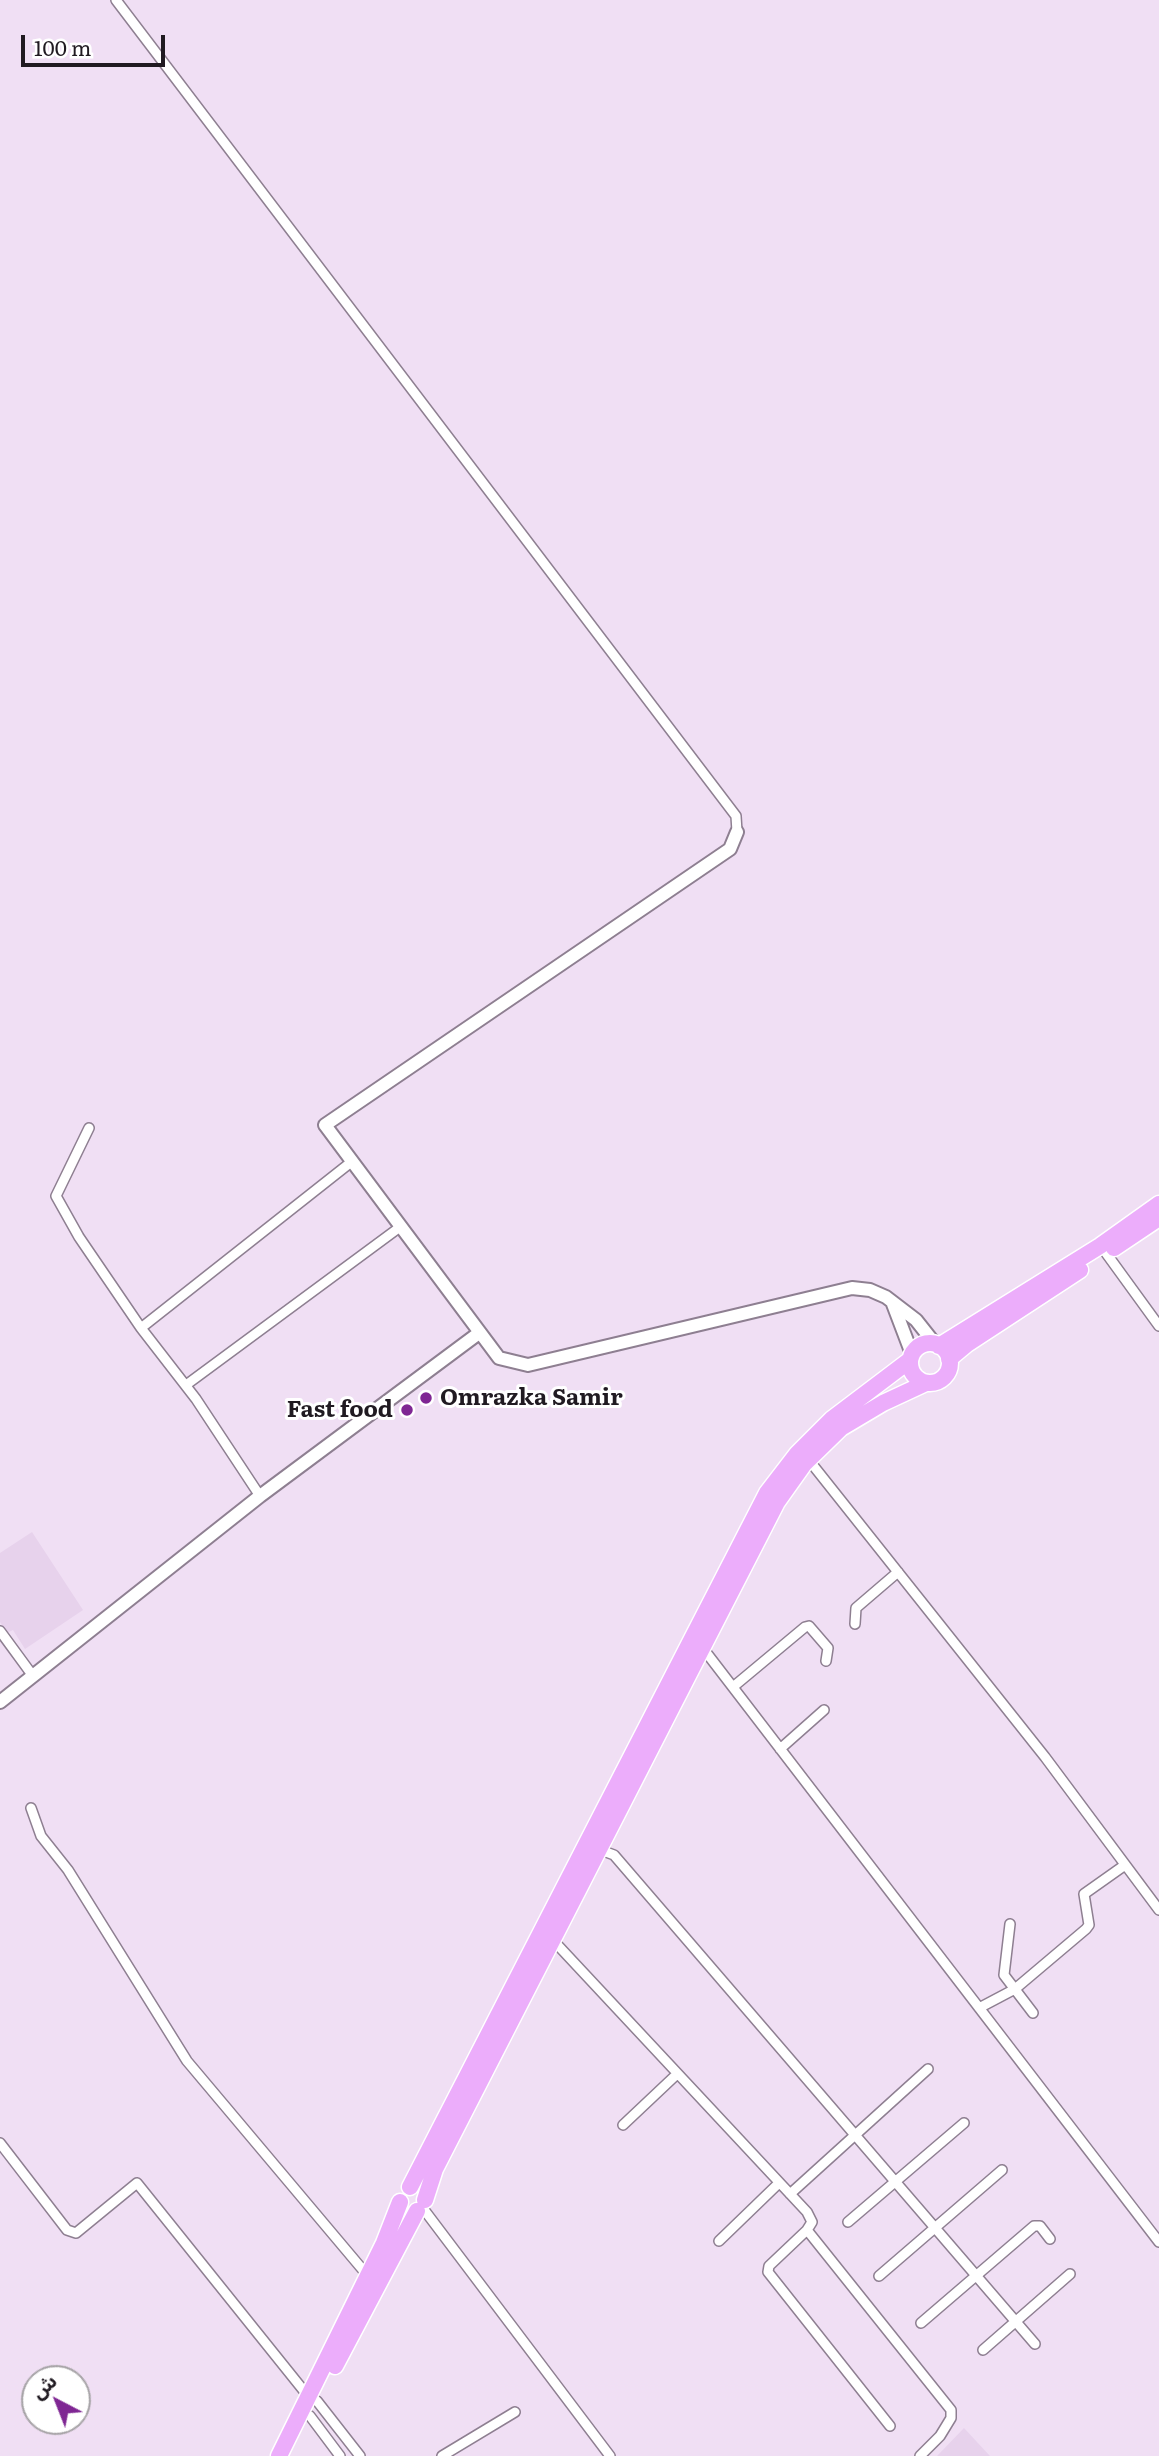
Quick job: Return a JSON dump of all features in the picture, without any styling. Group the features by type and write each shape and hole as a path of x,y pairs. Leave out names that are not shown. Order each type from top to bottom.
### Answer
{"highway":[{"path":"290,2456 310,2416 313,2399 400,2202 401,2194 410,2187 767,1493 797,1454 832,1419 911,1357 922,1345 937,1345 1100,1245 1159,1204"},
{"path":"279,2456 421,2206 435,2169 765,1521 808,1459 853,1420 926,1383 944,1377 950,1359 967,1344 1159,1219"},
{"path":"937,1345 950,1359"},
{"path":"911,1357 914,1375 926,1383"},
{"path":"410,2187 421,2190 421,2206"},
{"path":"400,2202 409,2211 421,2206"}],"main road":[{"path":"737,832 730,849 324,1125 499,1358 528,1365 828,1291 852,1288 870,1290 893,1303 916,1320 937,1345"},
{"path":"893,1303 911,1357"},
{"path":"0,1702 260,1496 479,1333"}],"street":[{"path":"117,0 736,816 737,832"},
{"path":"89,1128 57,1196 79,1237 141,1328 186,1385 260,1496"},
{"path":"141,1328 350,1163"},
{"path":"186,1385 400,1227"},
{"path":"1106,1253 1159,1326"},
{"path":"808,1459 1045,1757 1159,1910"},
{"path":"855,1624 856,1608 898,1572"},
{"path":"733,1687 808,1626 828,1648 826,1661"},
{"path":"0,1631 33,1676"},
{"path":"701,1646 1159,2242"},
{"path":"780,1749 824,1710"},
{"path":"31,1808 41,1836 68,1870 187,2061 368,2276"},
{"path":"598,1849 614,1855 1035,2344"},
{"path":"979,2008 1015,1989 1086,1929 1089,1925 1084,1894 1125,1865"},
{"path":"1010,1924 1004,1975 1033,2013"},
{"path":"552,1939 811,2217 812,2222 807,2230 769,2266 768,2272 890,2426"},
{"path":"790,2194 928,2069"},
{"path":"623,2125 676,2075"},
{"path":"849,2222 964,2123"},
{"path":"0,2143 67,2230 76,2233 137,2183 360,2456"},
{"path":"879,2276 1002,2170"},
{"path":"719,2241 779,2183"},
{"path":"421,2206 604,2454"},
{"path":"921,2323 1037,2224 1050,2239"},
{"path":"807,2230 951,2410 951,2418 940,2436 920,2456"},
{"path":"983,2350 1070,2274"},
{"path":"445,2455 515,2412"},
{"path":"310,2416 340,2456"}],"shaded area":[{"path":"32,1532 83,1610 25,1649 13,1630 7,1633 0,1622 0,1553"},
{"path":"964,2428 990,2456 937,2456"}],"place":[{"name":"Omrazka Samir","path":"426,1398"},
{"name":"Fast food","path":"407,1410"}]}
